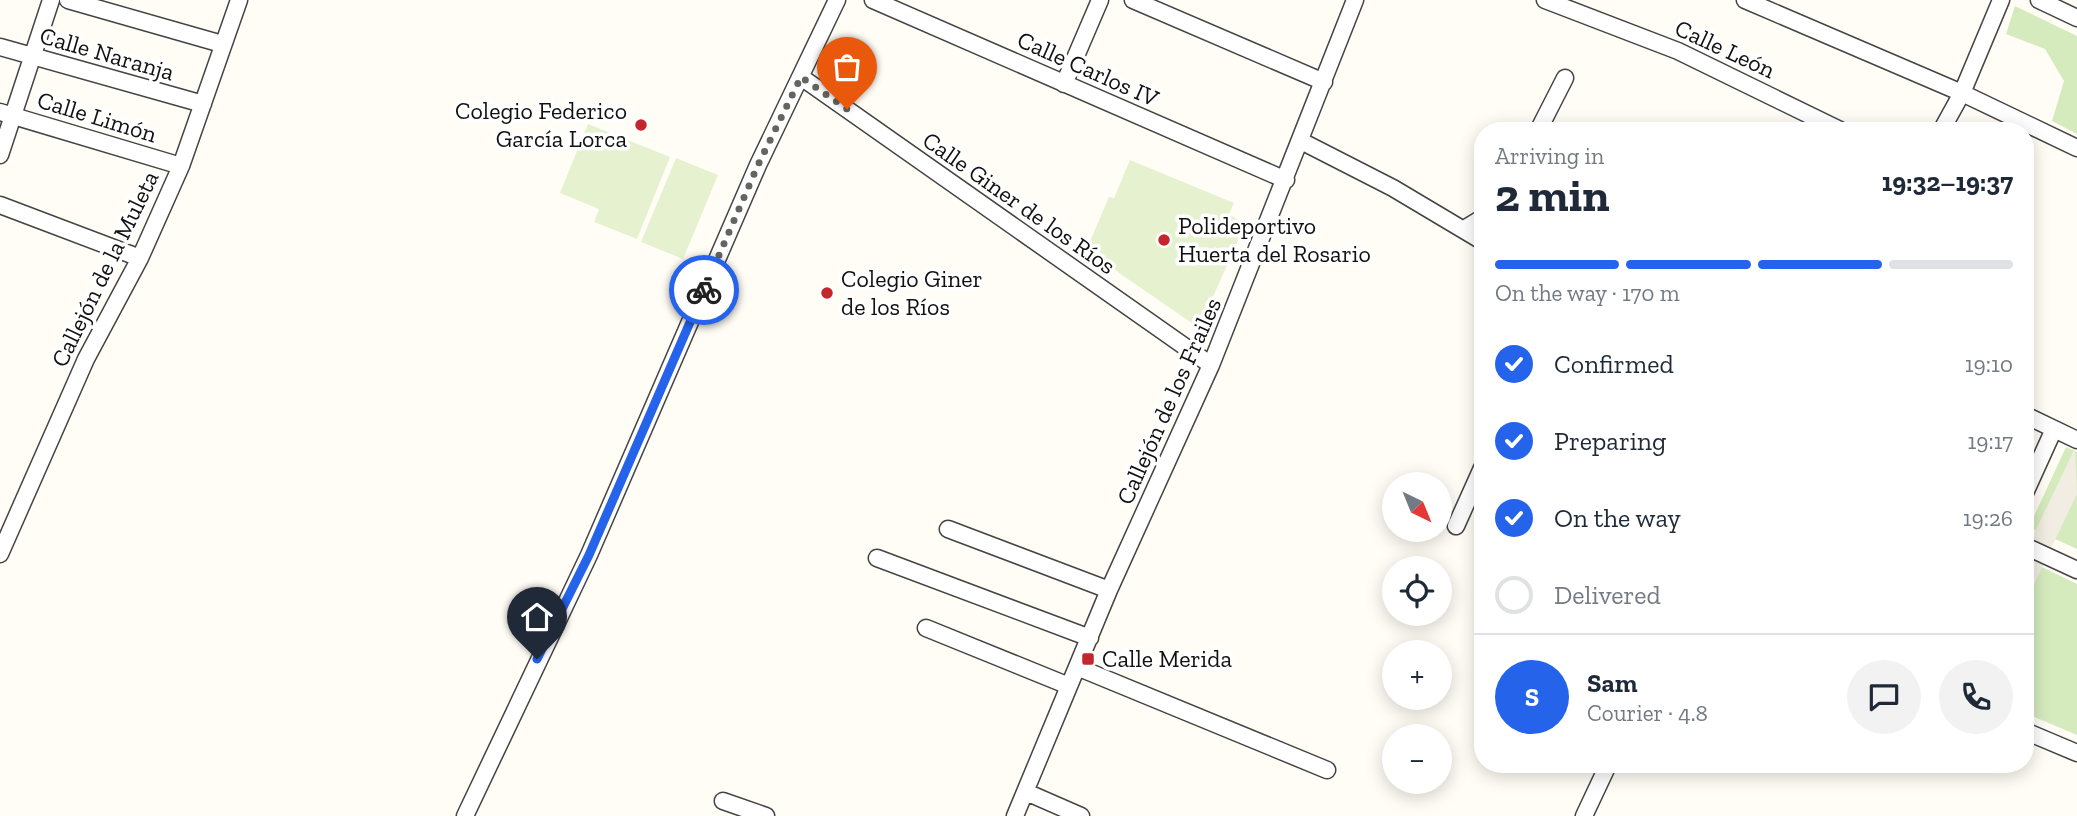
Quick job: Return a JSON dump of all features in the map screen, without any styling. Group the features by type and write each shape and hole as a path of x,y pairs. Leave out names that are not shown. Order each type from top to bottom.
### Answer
{"street":[{"path":"0,155 8,113 34,57 51,0"},
{"path":"68,0 222,44"},
{"name":"Callejón de la Muleta","path":"0,554 86,359 140,258 181,166 239,0"},
{"path":"465,816 589,555 758,165 837,0"},
{"name":"Calle Carlos IV","path":"873,0 1286,180"},
{"path":"1064,84 1100,0"},
{"path":"1133,0 1324,82"},
{"name":"Callejón de los Frailes","path":"1015,816 1110,590 1212,365 1355,0"},
{"name":"Calle León","path":"1545,0 1678,51 1824,122"},
{"path":"1745,0 1962,93 2023,122"},
{"path":"2039,0 2077,18"},
{"path":"1946,122 1962,93 1997,1"},
{"name":"Calle Naranja","path":"0,47 203,104"},
{"name":"Calle Giner de los Ríos","path":"801,77 1212,365"},
{"path":"1543,122 1565,78"},
{"name":"Calle Limón","path":"8,113 181,166"},
{"path":"2034,127 2077,148"},
{"path":"1301,141 1474,236"},
{"path":"0,205 140,258"},
{"path":"1464,229 1474,223"},
{"path":"2034,419 2077,440"},
{"path":"2034,473 2054,429"},
{"path":"1456,526 1474,486"},
{"path":"948,529 1110,590"},
{"path":"2034,550 2077,570"},
{"path":"877,558 1090,638"},
{"path":"926,628 1069,686"},
{"path":"1077,667 1327,770"},
{"path":"2034,735 2077,753"},
{"path":"1584,816 1604,773"},
{"path":"1026,792 1081,816"},
{"path":"723,801 766,816"}],"green space":[{"path":"2015,6 2077,36 2077,134 2052,121 2064,81 2045,49 2006,34"},
{"path":"588,124 670,157 637,239 594,222 599,209 560,193"},
{"path":"676,158 718,175 683,259 641,242"},
{"name":"Polideportivo Huerta del Rosario","path":"1130,160 1234,203 1229,214 1245,225 1199,328 1093,255 1084,255 1109,197 1114,198"},
{"path":"2066,447 2077,452 2077,549 2034,529 2034,516"},
{"path":"2034,563 2077,584 2077,735 2034,717"}],"shaded area":[{"path":"2075,448 2077,494 2034,584 2034,534"}],"way so far":[{"path":"704,290 758,165 801,77 847,109"}],"place":[{"name":"Colegio Federico García Lorca","path":"641,125"},
{"name":"Polideportivo Huerta del Rosario","path":"1164,240"},
{"name":"Colegio Giner de los Ríos","path":"827,293"},
{"name":"Calle Merida","path":"1088,659"}],"route":[{"path":"537,659 589,555 704,290"}]}
